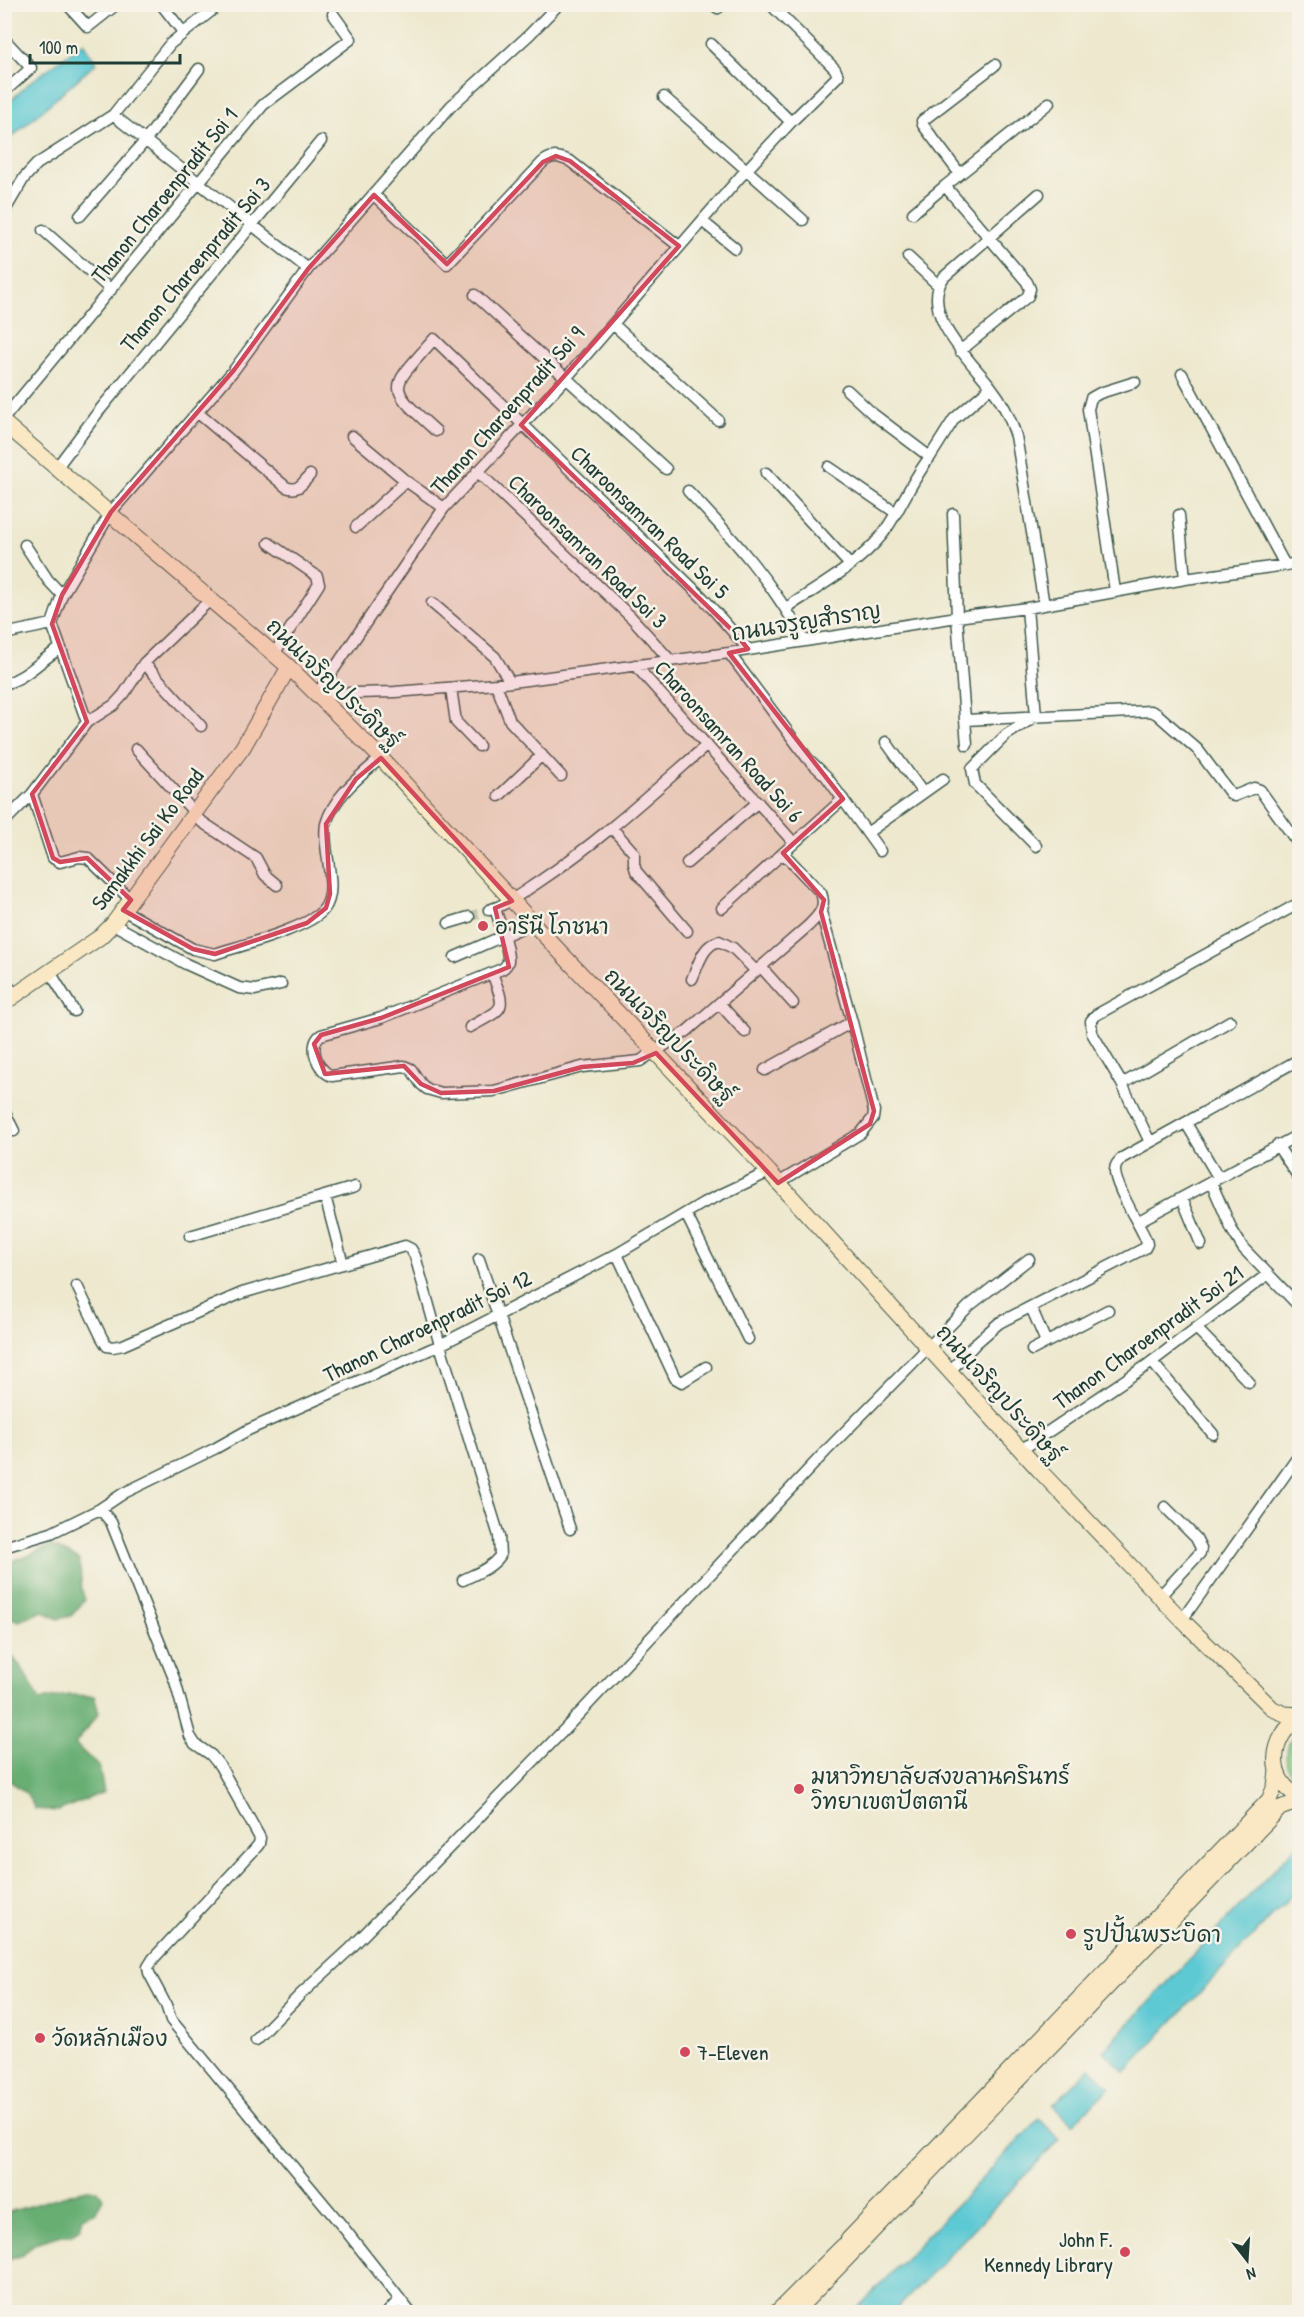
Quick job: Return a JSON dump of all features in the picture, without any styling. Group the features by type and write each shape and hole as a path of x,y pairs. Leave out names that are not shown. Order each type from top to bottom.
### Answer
{"main road":[{"name":"ถนนเจริญประดิษฐ์","path":"6,425 111,512 289,667 381,758 512,901 773,1177 1021,1450 1182,1620 1273,1709"},
{"name":"Samakkhi Sai Ko Road","path":"10,999 100,937 113,924 243,747 289,667"},
{"path":"1273,1709 1299,1716"},
{"path":"1273,1709 1277,1721 1278,1741"},
{"path":"795,2313 850,2247 1269,1800 1275,1786 1275,1751 1278,1741 1289,1724 1299,1716"},
{"path":"1276,1771 1283,1784 1299,1797"},
{"path":"777,2313 850,2247 1280,1808 1299,1802"}],"street":[{"path":"67,4 88,27 117,4"},
{"path":"161,4 183,32"},
{"path":"4,212 24,178 37,164 113,115 170,44 220,4"},
{"path":"87,722 52,624 62,595 111,512 234,370 308,269 451,106 529,35 559,4"},
{"path":"712,4 718,8 723,4"},
{"name":"Thanon Charoenpradit Soi 9","path":"317,694 444,508 567,377 748,169 838,76 835,69 774,8"},
{"name":"Thanon Charoenpradit Soi 1","path":"6,425 111,290 263,105 351,39 333,14"},
{"path":"4,39 31,68 4,92"},
{"path":"711,44 791,122"},
{"path":"960,174 922,121 995,65"},
{"path":"80,216 146,140 198,69"},
{"path":"664,97 803,220"},
{"path":"913,213 1049,103"},
{"path":"113,115 308,269"},
{"name":"Thanon Charoenpradit Soi 3","path":"57,467 99,411 321,141"},
{"path":"374,195 447,264 543,162 556,156 570,161 679,246"},
{"path":"945,186 1027,282 1030,289 1028,296 960,351"},
{"path":"1040,194 944,277 938,285 938,306 944,324 960,351 991,387 1009,413 1016,436 1044,605"},
{"path":"702,221 735,248"},
{"path":"44,230 111,290"},
{"path":"908,257 938,285"},
{"path":"474,295 666,469"},
{"path":"613,324 718,420"},
{"name":"Charoonsamran Road Soi 5","path":"436,430 402,400 398,387 400,378 434,339 703,598 748,649"},
{"path":"1182,374 1286,565"},
{"path":"1115,591 1088,409 1090,398 1135,382"},
{"path":"786,608 873,545 896,513 954,419 991,387"},
{"path":"847,390 873,414 930,457"},
{"path":"198,413 286,487 298,488 310,475"},
{"path":"352,436 406,481 444,508"},
{"path":"829,467 896,513"},
{"name":"Charoonsamran Road Soi 3","path":"477,471 632,618 671,661"},
{"path":"766,473 849,564"},
{"path":"356,527 406,481"},
{"path":"688,491 738,543 786,608 804,640"},
{"path":"952,514 967,745"},
{"path":"1179,515 1185,579"},
{"path":"269,543 317,576 319,584 274,654"},
{"path":"25,545 48,580 62,595"},
{"name":"ถนนจรูญสำราญ","path":"317,694 496,684 671,661 1027,608 1185,579 1299,563"},
{"path":"4,822 32,794 87,722 114,705 144,663 210,600"},
{"path":"432,603 495,657 510,682"},
{"path":"1027,608 1036,716"},
{"path":"4,634 52,624"},
{"path":"4,684 22,678 45,657 61,648"},
{"path":"729,653 808,759 826,776 880,851"},
{"path":"144,663 201,726"},
{"name":"Charoonsamran Road Soi 6","path":"635,665 794,843"},
{"path":"496,684 510,721 561,776"},
{"path":"451,688 456,722 479,746"},
{"path":"965,720 1151,711 1198,750 1234,796 1254,788 1260,790 1299,846"},
{"path":"1036,716 1006,735 972,769 975,784 1036,846"},
{"path":"886,742 923,793"},
{"path":"707,746 612,828 512,901 492,909 503,936 507,965 381,1018 321,1035 314,1044 320,1068 325,1074 332,1076 404,1066 411,1070 427,1089 441,1093 494,1090 582,1067 633,1063 656,1053 687,1031 808,926 821,912 824,900 822,893 783,853"},
{"path":"136,749 194,815 256,858 265,875 277,885"},
{"path":"499,796 542,755"},
{"path":"32,794 53,858 60,862 79,857 88,858 127,905 204,953 215,954 307,923 326,908 330,894 326,824 334,806 356,779 381,758"},
{"path":"867,833 943,779"},
{"path":"722,908 843,799"},
{"path":"687,863 758,802"},
{"path":"612,828 634,853 636,871 687,931"},
{"path":"1150,1142 1122,1084 1092,1033 1090,1026 1096,1015 1294,906"},
{"path":"765,1070 852,1022 821,912"},
{"path":"449,923 469,917"},
{"path":"455,957 533,923"},
{"path":"113,924 186,964 239,988 255,990 281,984"},
{"path":"692,979 706,948 711,943 719,941 733,948 759,969 793,1003"},
{"path":"50,972 74,1011"},
{"path":"470,1027 501,1007 502,1000 492,973"},
{"path":"4,982 10,999"},
{"path":"719,1003 745,1032"},
{"path":"1122,1084 1230,1021"},
{"name":"Thanon Charoenpradit Soi 12","path":"4,1547 51,1533 100,1509 124,1493 230,1442 248,1430 440,1345 617,1254 703,1203 773,1177 861,1133 873,1118 874,1111 852,1022"},
{"path":"950,1371 976,1343 999,1323 1144,1248 1147,1244 1146,1240 1114,1171 1116,1164 1122,1158 1299,1059"},
{"path":"4,1111 14,1131"},
{"path":"1185,1123 1215,1179 1232,1230 1243,1248 1298,1305"},
{"path":"1138,1221 1299,1134"},
{"path":"1277,1145 1299,1179"},
{"path":"190,1236 356,1187"},
{"path":"326,1196 343,1264"},
{"path":"1182,1198 1201,1244"},
{"path":"686,1214 748,1339"},
{"path":"77,1286 102,1338 107,1346 112,1347 123,1345 242,1293 405,1246 411,1249 500,1536 500,1556 495,1562 463,1580"},
{"path":"617,1254 675,1378 682,1382 706,1368"},
{"path":"479,1258 570,1529"},
{"path":"256,2040 350,1949 511,1785 657,1633 826,1451 969,1306 1029,1259"},
{"name":"Thanon Charoenpradit Soi 21","path":"1021,1450 1152,1362 1268,1274"},
{"path":"1030,1307 1046,1342"},
{"path":"1032,1350 1108,1310"},
{"path":"1196,1328 1249,1382"},
{"path":"1152,1362 1213,1434"},
{"path":"1182,1620 1299,1454"},
{"path":"1160,1596 1200,1553 1201,1548 1196,1538 1165,1507"},
{"path":"100,1509 111,1522 175,1681 190,1736 195,1744 211,1755 220,1766 260,1838 254,1850 153,1959 148,1966 148,1973 166,2005 171,2020 343,2228 410,2313"},
{"path":"388,2313 400,2299"}],"highlighted area":[{"path":"556,156 570,161 679,246 521,425 736,634 748,649 729,653 843,799 783,853 824,900 821,912 874,1111 870,1124 778,1183 656,1053 633,1063 582,1067 494,1091 441,1093 421,1084 404,1066 325,1074 314,1044 321,1035 381,1018 509,967 495,908 512,901 381,758 356,779 326,824 330,894 326,908 307,923 255,941 215,954 193,949 123,910 131,900 87,858 60,862 53,858 32,794 87,722 52,624 62,595 111,512 234,370 308,269 374,195 447,264 543,162"}],"green space":[{"path":"50,1545 79,1560 85,1600 71,1616 58,1619 43,1611 19,1621 5,1616 5,1563 28,1556"},
{"path":"5,1648 21,1667 40,1700 69,1695 94,1696 99,1713 75,1744 99,1767 104,1792 58,1811 35,1809 27,1794 9,1780 5,1781"},
{"path":"1299,1730 1299,1784 1289,1771 1286,1757 1289,1743"},
{"path":"87,2189 98,2190 103,2199 95,2213 83,2217 80,2228 72,2235 62,2235 35,2243 23,2255 5,2261 5,2213"}],"water":[{"path":"83,43 96,63 5,143 5,106 28,84"},
{"path":"1299,1843 1299,1887 1125,2072 1103,2051"},
{"path":"1090,2068 1110,2087 1073,2124 1053,2105"},
{"path":"1039,2119 1060,2139 894,2312 854,2312"}],"tunnel":[{"path":"469,917 489,910"}],"place":[{"name":"อารีนี โภชนา","path":"483,926"},
{"name":"มหาวิทยาลัยสงขลานครินทร์ วิทยาเขตปัตตานี","path":"799,1789"},
{"name":"รูปปั้นพระบิดา","path":"1071,1934"},
{"name":"วัดหลักเมือง","path":"40,2038"},
{"name":"7-Eleven","path":"685,2052"},
{"name":"John F. Kennedy Library","path":"1125,2252"}]}
